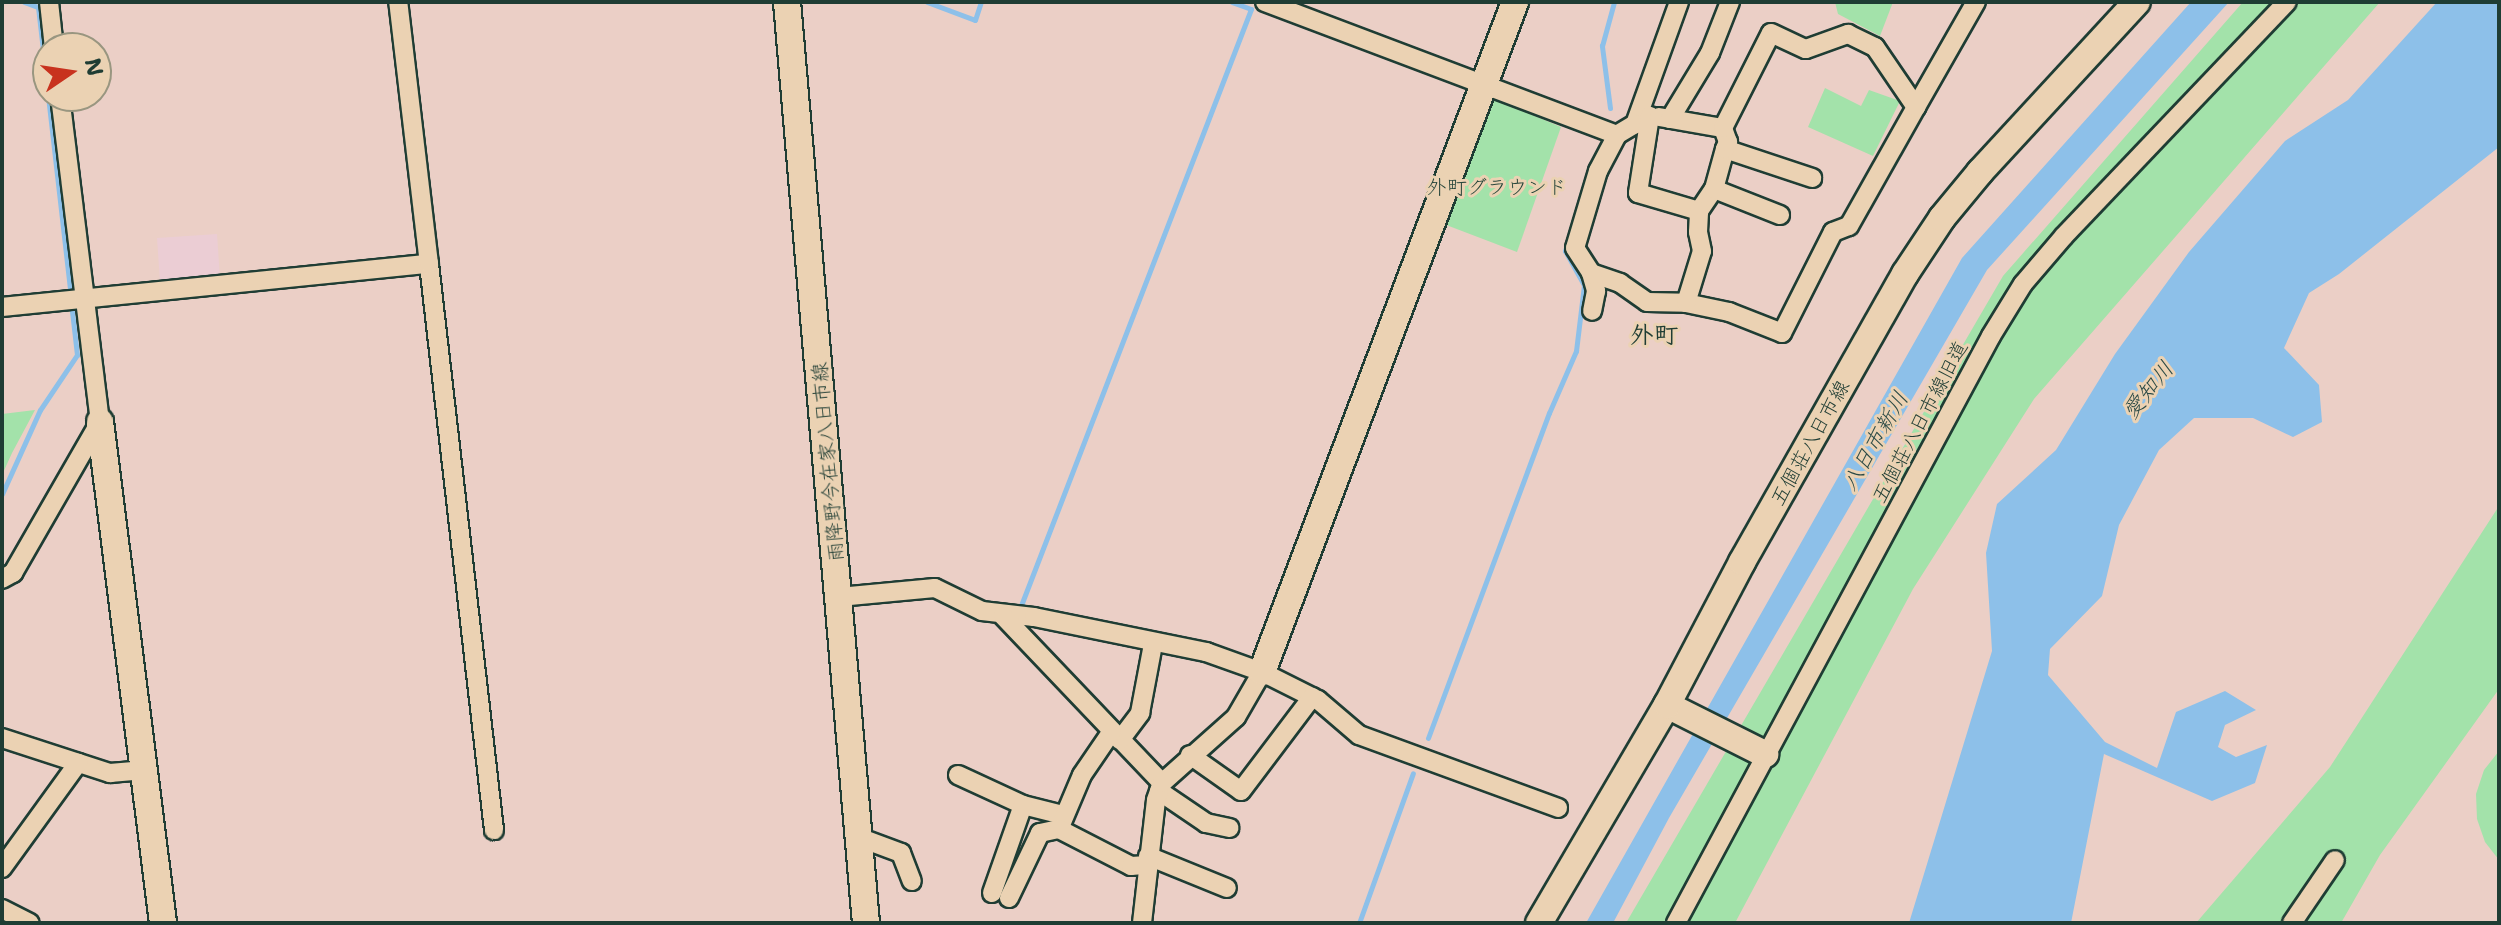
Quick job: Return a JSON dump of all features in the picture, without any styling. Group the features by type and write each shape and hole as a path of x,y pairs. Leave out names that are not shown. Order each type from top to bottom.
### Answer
{"main road":[{"name":"雨降野今在家八日市線","path":"787,2 866,923"},
{"path":"1262,672 1515,2"},
{"name":"五個荘八日市線","path":"1539,923 1674,708 1766,520 1905,274 1942,218 2137,2"},
{"path":"100,422 163,923"},
{"path":"1674,708 1758,750"}],"street":[{"path":"49,2 52,32"},
{"path":"398,2 494,830"},
{"path":"1265,2 1617,135"},
{"path":"1679,2 1642,120 1638,193 1699,211"},
{"path":"1670,119 1710,53 1730,2"},
{"path":"1591,273 1620,283 1647,302 1686,303 1729,312 1782,333 1833,232 1849,226 1976,2"},
{"name":"五個荘八日市線旧道","path":"1676,923 1758,750 2023,284 2064,236 2287,2"},
{"path":"1686,303 1702,251 1698,232 1699,211 1714,189 1728,142 1723,128 1771,33 1806,49 1848,34 1875,47 1916,107"},
{"path":"2,579 13,573 100,422 62,112"},
{"path":"1592,311 1596,291 1591,273 1575,248 1598,171 1617,135 1642,120 1670,119 1723,128"},
{"path":"1725,149 1812,178"},
{"path":"1714,189 1780,215"},
{"path":"2,307 429,264"},
{"path":"839,597 935,588 982,611 1003,616 1034,617 1153,644 1206,652 1262,672 1312,697 1359,735 1558,808"},
{"path":"1003,616 1161,787 1206,823 1229,828"},
{"path":"1023,805 1001,895 1040,833 1061,822 1082,775 1140,713 1153,644"},
{"path":"1142,923 1147,860 1161,787 1190,755 1236,717 1262,672"},
{"path":"1190,755 1241,791 1312,697"},
{"path":"2,738 110,773 145,770"},
{"path":"2,868 78,763"},
{"path":"958,775 1061,822 1131,866 1147,860 1227,888"},
{"path":"858,837 901,853 912,881"},
{"path":"2292,923 2335,860"},
{"path":"2,909 30,923"}],"shaded area":[{"path":"217,234 220,278 160,282 157,238"}],"green space":[{"path":"1835,2 1893,2 1880,36 1838,14"},
{"path":"2243,2 2380,2 2034,399 1913,589 1735,923 1626,923 2003,276"},
{"path":"1825,88 1861,106 1869,90 1900,101 1873,156 1808,127"},
{"name":"外町グラウンド","path":"1488,96 1561,127 1517,252 1441,223"},
{"path":"35,410 12,453 2,475 2,414"},
{"path":"2499,506 2499,689 2380,855 2341,923 2196,923 2330,767"},
{"path":"2499,751 2499,860 2485,842 2477,819 2476,794 2484,770"}],"water":[{"name":"八日市新川","path":"2191,2 2229,2 1987,270 1669,818 1613,923 1586,923 1962,258"},
{"name":"愛知川","path":"2437,2 2499,2 2499,147 2339,274 2309,293 2284,348 2319,385 2322,422 2293,437 2253,418 2194,418 2159,450 2119,525 2102,596 2050,649 2048,675 2105,742 2157,768 2176,712 2225,691 2256,710 2225,725 2218,747 2236,757 2267,745 2255,783 2212,801 2104,754 2071,923 1909,923 1992,651 1986,553 1997,504 2056,450 2115,354 2189,252 2285,141 2348,100"}],"waterway":[{"path":"24,2 38,7 41,32"},
{"path":"927,2 975,20 981,2"},
{"path":"1020,608 1251,9 1232,2"},
{"path":"1610,108 1602,46 1614,2"},
{"path":"50,112 70,288"},
{"path":"1428,738 1549,413 1576,351 1584,285 1565,251 1567,244"},
{"path":"2,494 40,410 77,355 72,311"},
{"path":"1359,923 1413,773"}],"district":[{"name":"外町","path":"1654,336"}]}
